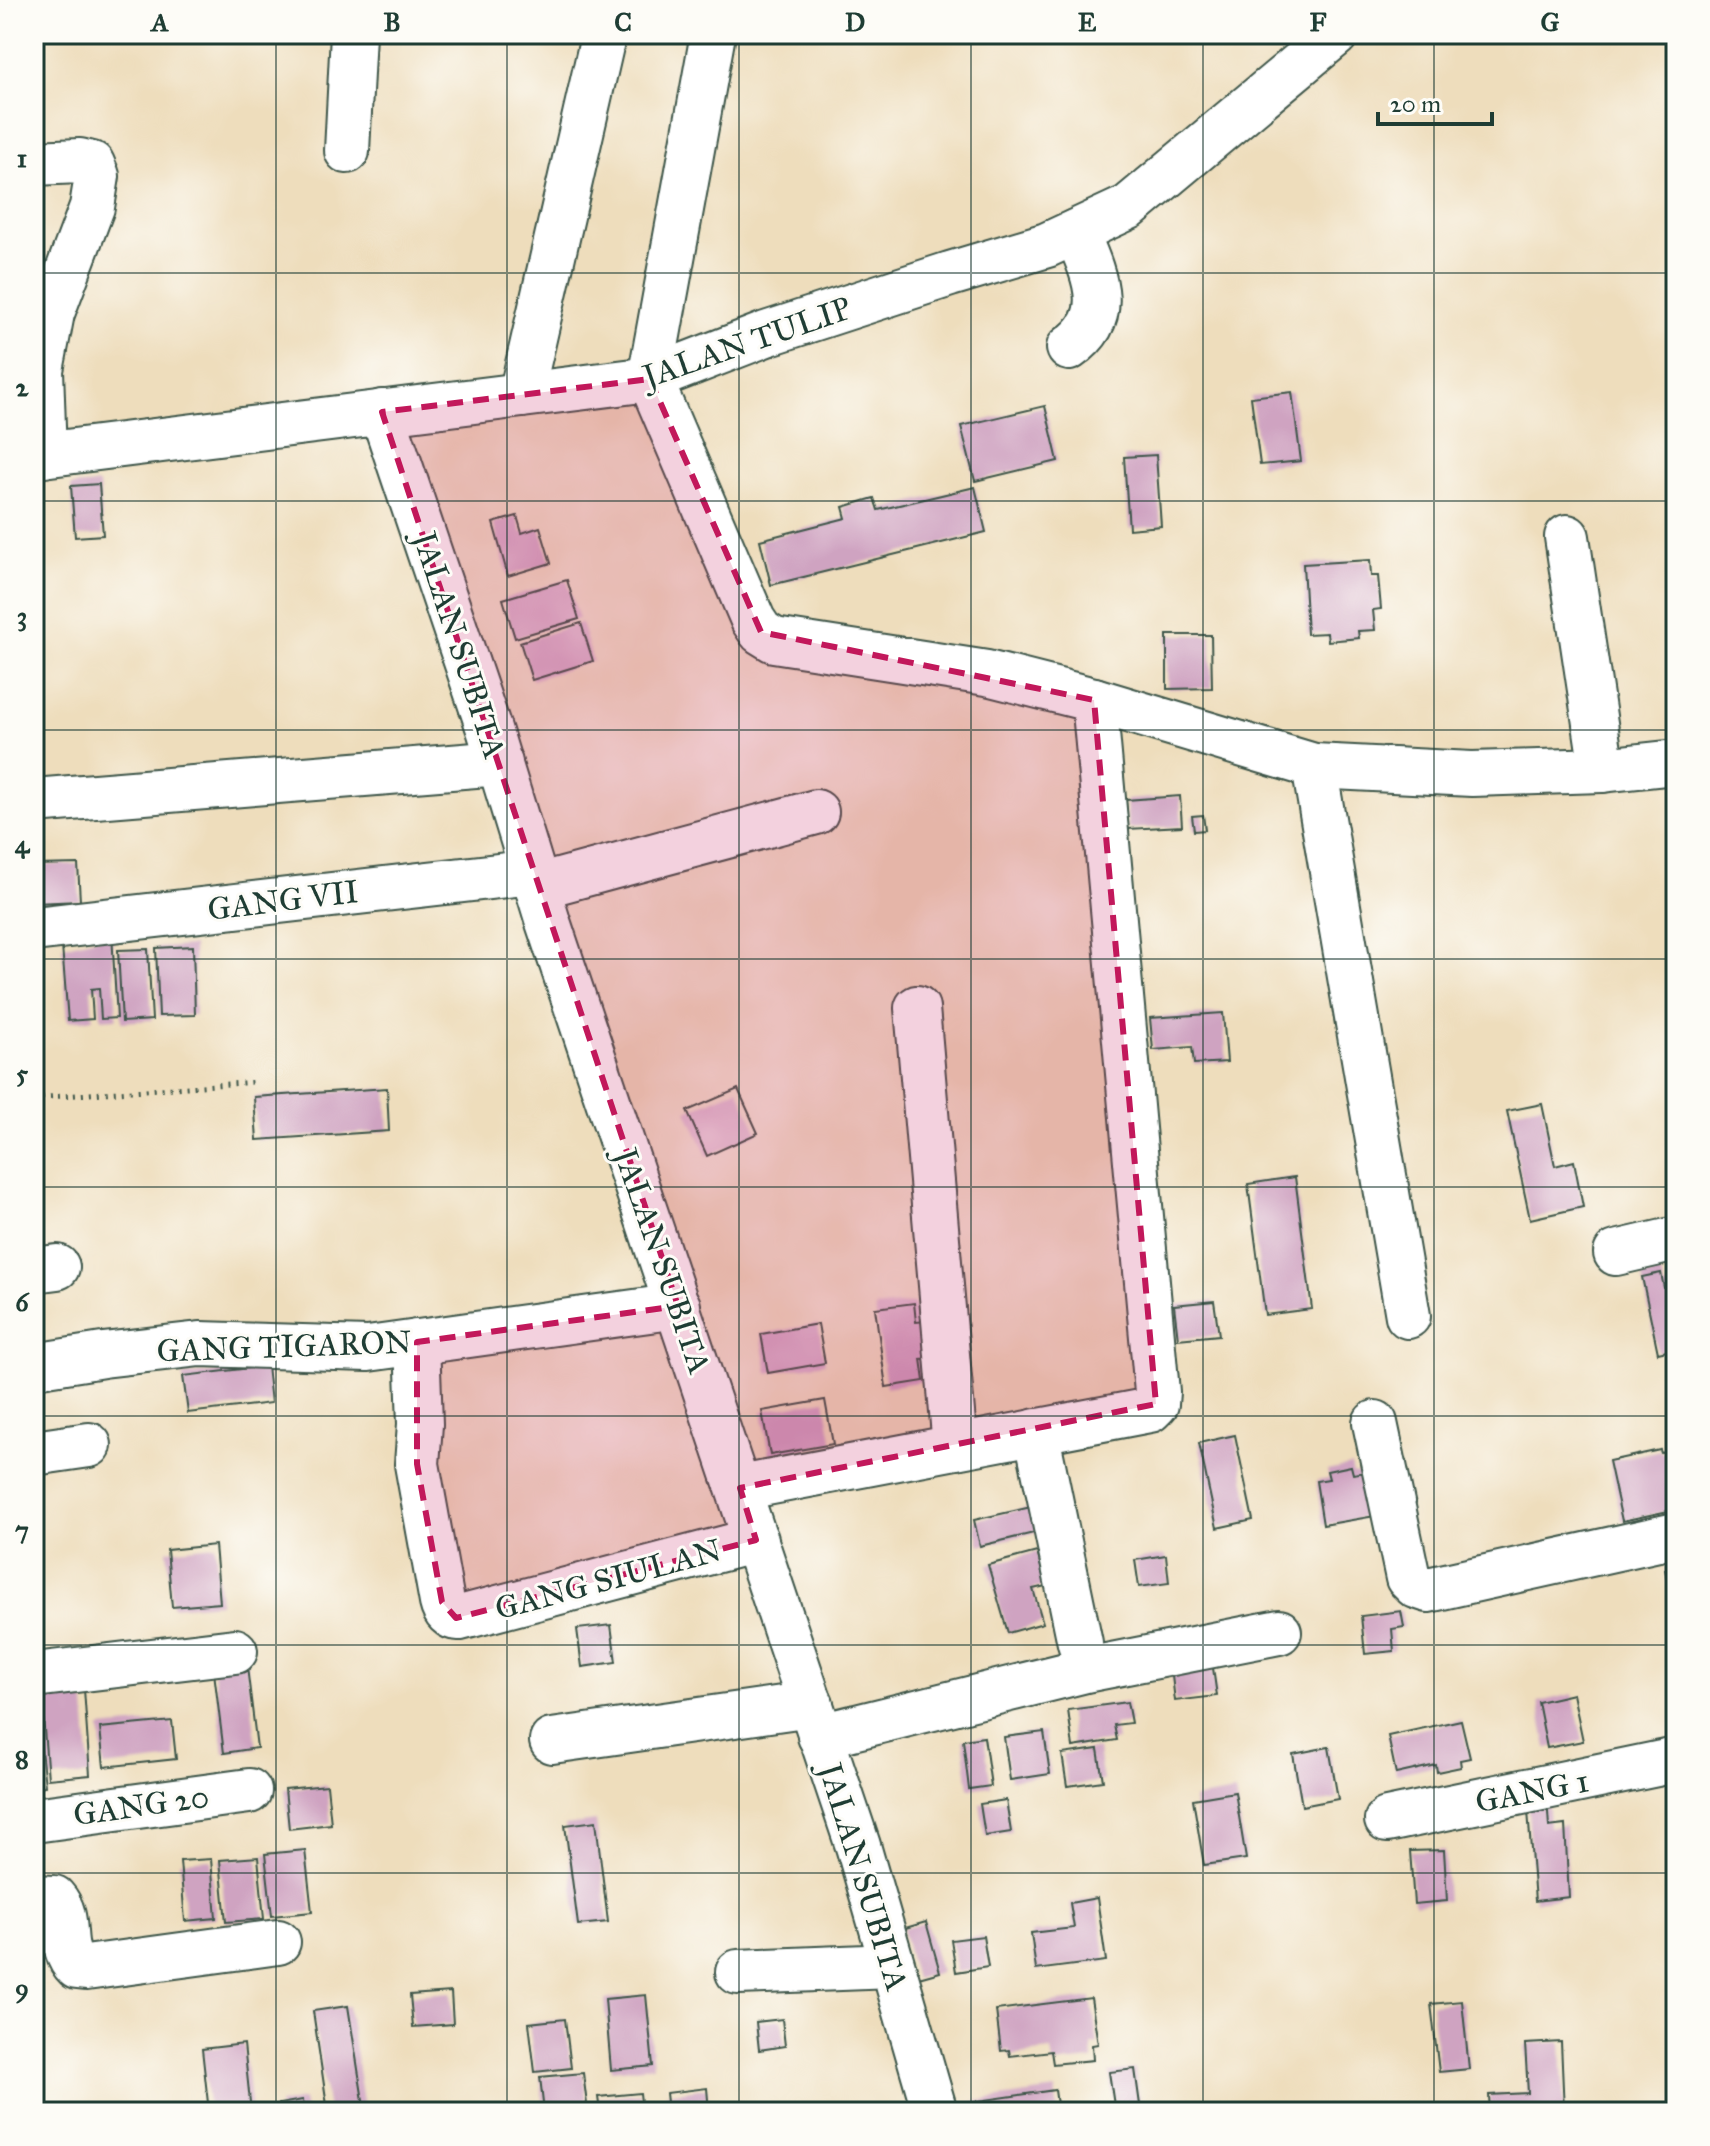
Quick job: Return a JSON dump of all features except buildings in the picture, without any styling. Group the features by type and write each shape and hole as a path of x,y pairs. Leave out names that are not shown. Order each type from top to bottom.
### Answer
{"street":[{"path":"347,151 353,34"},
{"path":"713,34 650,379 753,620 761,632 774,640 987,673 1094,700 1314,766 1472,774 1602,770 1676,762"},
{"name":"JALAN TULIP","path":"39,456 650,379 766,334 1047,245 1129,207 1336,34"},
{"path":"521,395 603,37"},
{"path":"34,163 80,161 92,164 97,176 92,207 52,313 41,370 39,456"},
{"path":"1069,348 1081,339 1096,317 1098,298 1092,271 1076,232"},
{"name":"JALAN SUBITA","path":"382,412 858,1846 935,2112"},
{"path":"1567,537 1602,770"},
{"path":"740,1488 1150,1410 1156,1404 1094,700"},
{"path":"34,801 500,763"},
{"path":"1314,766 1408,1316"},
{"name":"GANG VII","path":"34,929 535,879 816,812"},
{"path":"917,1008 955,1447"},
{"path":"1616,1253 1676,1239"},
{"name":"GANG TIGARON","path":"34,1366 200,1344 368,1349 678,1306"},
{"name":"GANG SIULAN","path":"417,1342 420,1424 417,1464 442,1602 447,1613 454,1618 756,1540"},
{"path":"1375,1423 1408,1578 1416,1586 1428,1590 1676,1535"},
{"path":"1036,1431 1080,1643"},
{"path":"34,1453 89,1445"},
{"path":"552,1741 815,1720 1279,1632"},
{"path":"34,1675 235,1651"},
{"name":"GANG 1","path":"1387,1820 1676,1760"},
{"name":"GANG 20","path":"34,1820 249,1791"},
{"path":"34,1897 54,1898 62,1909 68,1957 77,1967 278,1942"},
{"path":"738,1972 892,1966"}],"path":[{"path":"34,1098 257,1082"}],"highlighted area":[{"path":"650,379 761,632 1094,700 1156,1404 740,1488 756,1540 456,1618 442,1602 417,1464 417,1342 678,1306 382,412"}]}
